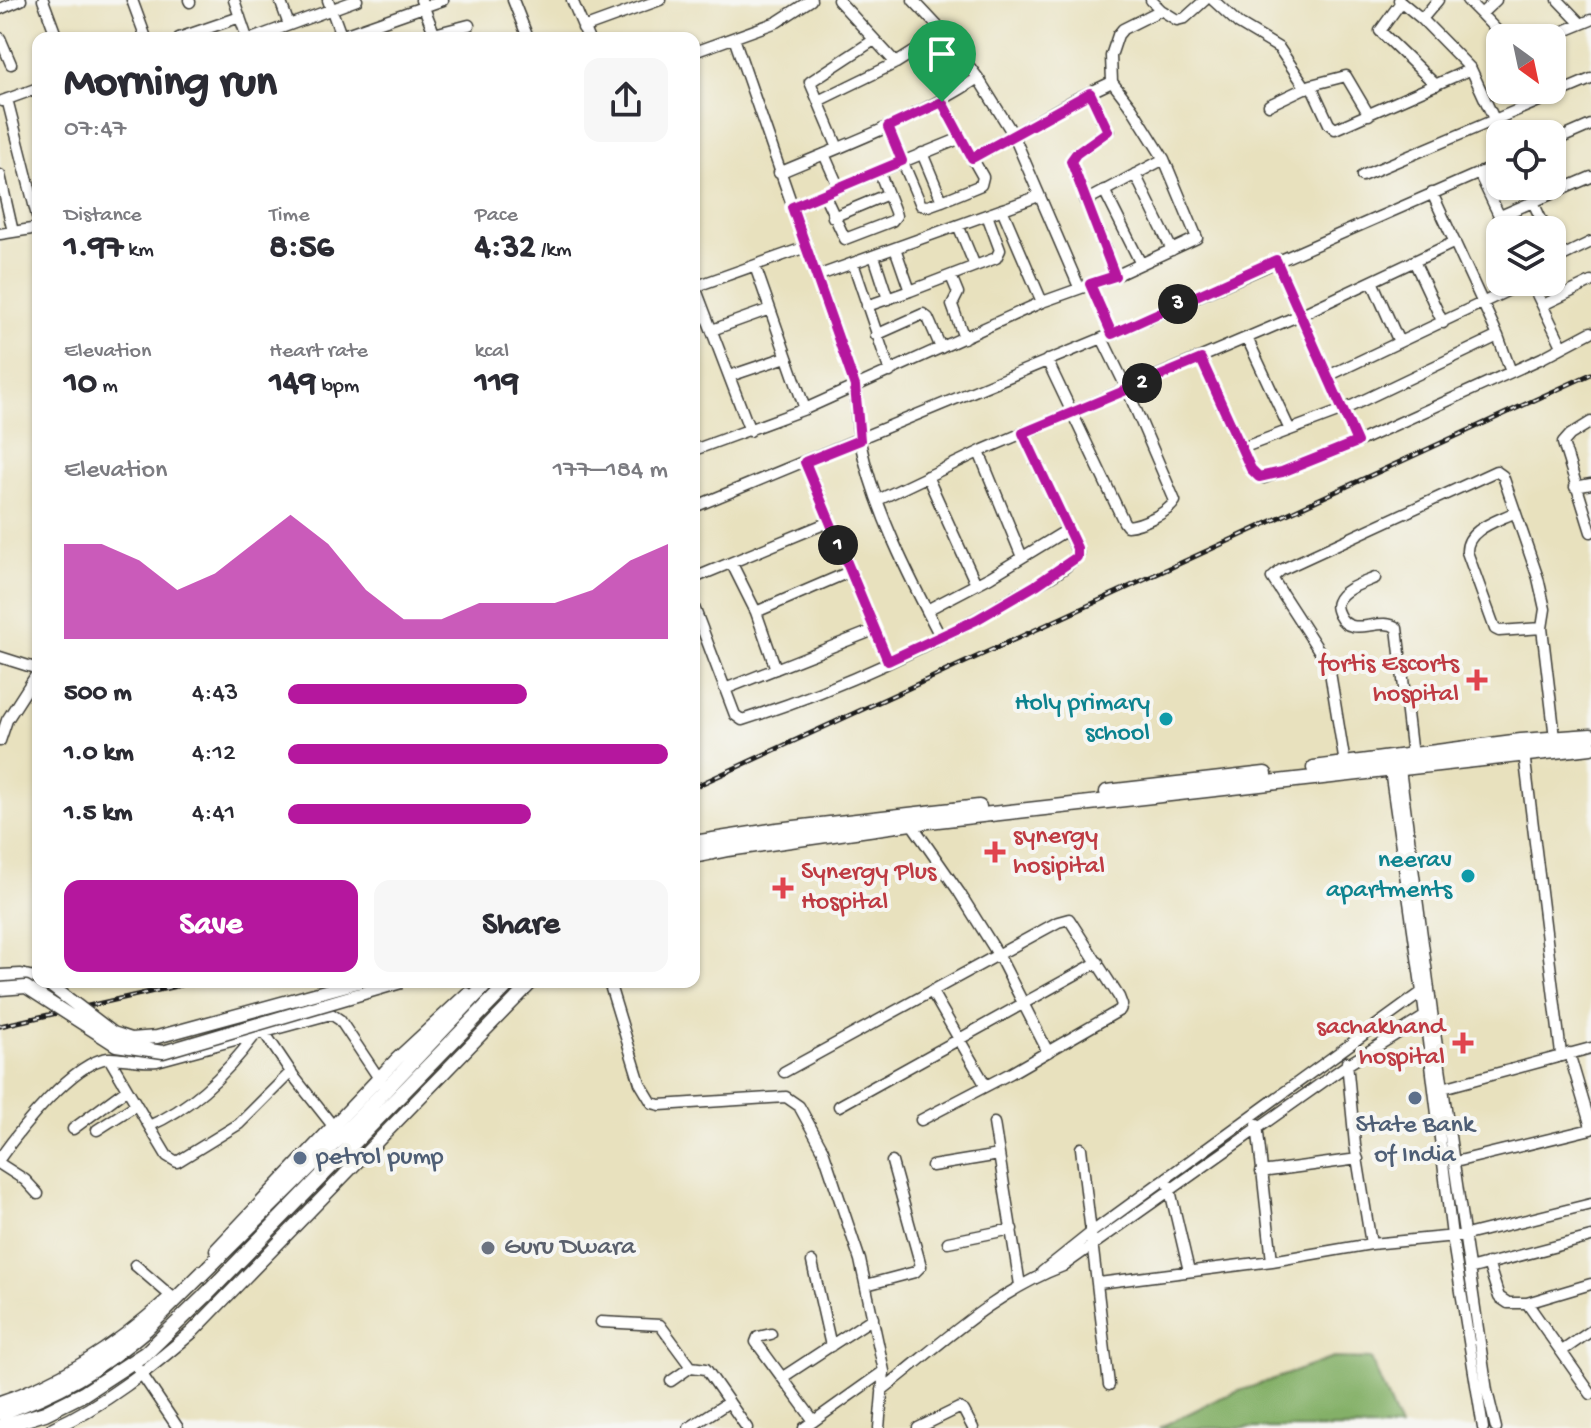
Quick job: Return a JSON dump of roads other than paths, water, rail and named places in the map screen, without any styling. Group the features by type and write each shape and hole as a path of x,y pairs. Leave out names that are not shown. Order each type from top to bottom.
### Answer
{"highway":[{"path":"700,842 937,810 1591,736"},
{"path":"700,855 911,823 1591,747"},
{"path":"0,1413 40,1392 70,1385 116,1355 198,1280 387,1089 503,988"},
{"path":"0,1427 45,1413 138,1368 387,1089 467,994"}],"main road":[{"path":"0,976 32,978"},
{"path":"0,989 26,987 116,1045 163,1052 381,988"},
{"path":"54,988 113,1033 131,1039 157,1037 336,988"},
{"path":"53,1428 101,1402 138,1368 192,1332 526,988"},
{"path":"0,1402 40,1392 88,1361 171,1296 333,1126 387,1089"}],"street":[{"path":"0,9 21,0"},
{"path":"43,0 55,32"},
{"path":"132,0 144,32"},
{"path":"234,0 245,32"},
{"path":"280,0 289,25"},
{"path":"270,32 330,4 357,0"},
{"path":"352,32 422,4 443,0"},
{"path":"513,0 526,32"},
{"path":"572,0 585,32"},
{"path":"587,32 660,0"},
{"path":"838,0 896,63"},
{"path":"913,0 944,33 978,78 1013,134 1039,196 1107,336 1175,501 1171,507 1127,526 1047,360"},
{"path":"1151,0 1177,20 1185,18 1205,0"},
{"path":"1213,0 1239,24 1279,48 1309,86 1332,128 1369,115 1471,69"},
{"path":"1422,19 1438,0"},
{"path":"1467,0 1491,24"},
{"path":"1481,14 1496,0"},
{"path":"1558,0 1586,22 1566,30"},
{"path":"700,50 777,22 806,1"},
{"path":"1436,85 1380,31 1400,1 1471,69 1494,119"},
{"path":"330,4 338,32"},
{"path":"422,4 433,32"},
{"path":"700,448 805,409 1042,302 1115,276 1197,238 1164,159 1112,82 1111,56 1118,35 1123,29 1161,10"},
{"path":"198,32 240,17"},
{"path":"447,32 469,25"},
{"path":"818,101 896,63 944,33"},
{"path":"0,38 11,64"},
{"path":"734,38 855,386 860,440 878,500 940,636"},
{"path":"838,148 811,88 811,80 874,40"},
{"path":"1269,105 1309,86 1346,76 1369,115"},
{"path":"779,173 942,102 978,78"},
{"path":"1362,176 1591,79"},
{"path":"972,158 1112,82"},
{"path":"32,90 3,100 32,199"},
{"path":"1090,93 1108,128 1106,135 1076,154 1071,161 1115,276"},
{"path":"888,127 921,205 942,201 983,182 942,102"},
{"path":"1566,136 1591,125"},
{"path":"792,207 961,138"},
{"path":"922,153 942,201"},
{"path":"824,154 839,188"},
{"path":"1085,201 1164,159"},
{"path":"700,505 1107,336 1486,170"},
{"path":"824,194 845,239 892,221 896,216 879,171"},
{"path":"1479,173 1500,216 1590,182"},
{"path":"1135,174 1172,250"},
{"path":"0,175 13,232"},
{"path":"1104,190 1141,264"},
{"path":"1432,193 1498,336 1511,372"},
{"path":"833,217 888,194"},
{"path":"817,276 1039,196"},
{"path":"1533,202 1540,216"},
{"path":"1002,209 1042,302"},
{"path":"867,306 996,258 1000,250 987,215"},
{"path":"958,225 975,266"},
{"path":"0,234 32,229"},
{"path":"878,500 979,452 1300,315 1455,242"},
{"path":"1566,254 1591,242"},
{"path":"700,285 806,247"},
{"path":"895,248 910,291"},
{"path":"874,256 888,299"},
{"path":"1276,260 1357,442"},
{"path":"1414,261 1443,323"},
{"path":"853,263 890,372"},
{"path":"755,266 805,409"},
{"path":"951,276 958,293 952,305 964,338"},
{"path":"1372,281 1399,342"},
{"path":"1543,305 1591,282"},
{"path":"1328,376 1500,296"},
{"path":"1538,296 1562,346"},
{"path":"700,301 750,431"},
{"path":"712,330 770,309"},
{"path":"876,335 923,314 928,318 941,348"},
{"path":"1201,359 1242,448 1256,474 1264,478 1357,442 1591,332"},
{"path":"1242,448 1343,410 1498,336"},
{"path":"1247,338 1289,428"},
{"path":"730,376 786,357"},
{"path":"1591,422 1563,443 1591,532"},
{"path":"700,623 735,715 742,720 853,678 976,620 1073,560 1078,553 1023,433"},
{"path":"979,452 1022,557"},
{"path":"805,462 888,661"},
{"path":"1345,764 1334,681 1329,666 1272,578 1281,570 1492,471 1499,471 1503,476 1538,578 1545,609 1542,628 1555,738"},
{"path":"927,476 976,584"},
{"path":"1575,487 1591,484"},
{"path":"1515,512 1474,534 1467,544 1467,552 1495,629 1542,628"},
{"path":"700,576 829,522"},
{"path":"927,610 1067,530"},
{"path":"732,564 756,612 776,669"},
{"path":"756,612 849,572"},
{"path":"1375,578 1339,598 1337,610 1341,619 1352,626 1390,624 1397,628 1412,756"},
{"path":"725,689 874,630"},
{"path":"0,657 32,668"},
{"path":"0,741 4,717 32,678"},
{"path":"1455,1162 1591,1128 1565,1054 1524,753"},
{"path":"1395,769 1426,989 1452,1236 1483,1428"},
{"path":"911,823 999,956 1048,1052"},
{"path":"784,1072 1058,922 1069,919 1119,997 1120,1010 921,1120"},
{"path":"839,1106 1098,962"},
{"path":"328,988 331,1014"},
{"path":"611,988 640,1083 652,1103 786,1097 799,1106 823,1150 860,1260 884,1371 879,1428"},
{"path":"1040,1274 1056,1258 1426,989"},
{"path":"932,992 986,1086"},
{"path":"38,1194 0,1161 35,1111 90,1066 109,1058 138,1063 157,1061 331,1014 340,1020 405,1114"},
{"path":"882,1390 1020,1285 1063,1266 1347,1065 1428,1015"},
{"path":"1428,1015 1443,1088 1487,1391 1496,1428"},
{"path":"260,1034 333,1126"},
{"path":"149,1126 200,1094 230,1069 260,1034"},
{"path":"1346,1048 1371,1244"},
{"path":"1443,1088 1591,1048"},
{"path":"109,1058 167,1156 177,1162 239,1124 291,1072"},
{"path":"73,1129 127,1089"},
{"path":"97,1130 136,1105"},
{"path":"1256,1112 1272,1261"},
{"path":"994,1123 1020,1285"},
{"path":"1081,1148 1109,1385"},
{"path":"932,1166 999,1155"},
{"path":"1261,1172 1358,1159"},
{"path":"866,1285 915,1272 921,1266 892,1162"},
{"path":"1167,1177 1189,1271"},
{"path":"1099,1283 1272,1261 1371,1244 1466,1235 1591,1204"},
{"path":"948,1242 1012,1229"},
{"path":"1469,1269 1591,1237"},
{"path":"812,1262 831,1346"},
{"path":"1488,1263 1501,1299 1508,1303 1527,1303 1591,1284"},
{"path":"135,1265 171,1296"},
{"path":"1527,1303 1591,1394"},
{"path":"783,1377 873,1318"},
{"path":"601,1322 660,1325 691,1367"},
{"path":"1562,1351 1591,1331"},
{"path":"771,1334 755,1340 814,1421"},
{"path":"671,1381 691,1367 702,1367 710,1372 747,1428"},
{"path":"138,1368 178,1428"},
{"path":"804,1428 884,1371"},
{"path":"689,1428 729,1402"},
{"path":"918,1428 959,1408 973,1428"}],"railway":[{"path":"700,784 1591,374"},
{"path":"0,1026 168,988"}],"place":[{"name":"fortis Escorts hospital","path":"1477,680"},
{"name":"Holy primary school","path":"1166,719"},
{"name":"synergy hosipital","path":"995,852"},
{"name":"neerav apartments","path":"1468,876"},
{"name":"Synergy Plus Hospital","path":"783,888"},
{"name":"sachakhand hospital","path":"1463,1043"},
{"name":"State Bank of India","path":"1415,1098"},
{"name":"petrol pump","path":"300,1158"},
{"name":"Guru Dwara","path":"488,1248"}]}
